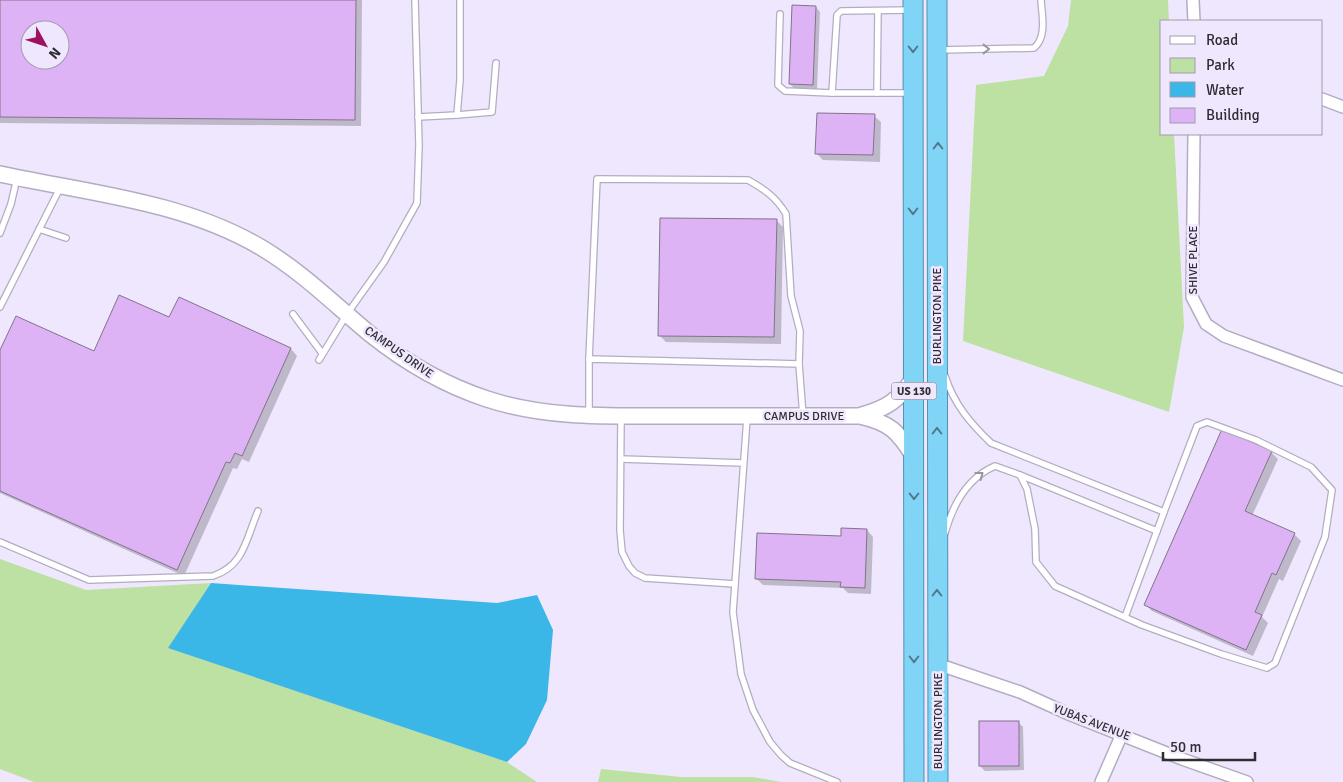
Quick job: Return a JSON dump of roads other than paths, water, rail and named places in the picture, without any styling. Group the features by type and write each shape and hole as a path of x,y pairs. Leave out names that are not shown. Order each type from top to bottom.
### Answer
{"highway":[{"name":"BURLINGTON PIKE","path":"937,0 938,782"},
{"name":"BURLINGTON PIKE","path":"913,5 914,782"}],"street":[{"path":"1193,0 1194,20"},
{"path":"1323,99 1343,107"},
{"name":"SHIVE PLACE","path":"1194,135 1192,297 1206,324 1224,336 1343,380"},
{"name":"CAMPUS DRIVE","path":"0,174 162,207 227,230 261,248 303,275 347,314 408,361 457,388 508,405 542,412 589,416 860,416 880,421 893,429 904,440 914,457"},
{"name":"CAMPUS DRIVE","path":"860,416 882,410 894,402 914,378"},
{"name":"YUBAS AVENUE","path":"937,664 1020,692 1071,715 1182,759 1247,782"},
{"path":"1101,782 1122,734"}],"lane":[{"path":"319,360 347,314 384,262 417,203 418,117 415,0"},
{"path":"457,115 460,80 460,0"},
{"path":"937,50 1034,48 1040,42 1042,32 1041,0"},
{"path":"832,92 837,15 841,11 878,11 913,5"},
{"path":"877,93 878,11"},
{"path":"780,14 778,85 785,91 913,93"},
{"path":"418,117 492,112 496,62"},
{"path":"0,234 18,178"},
{"path":"589,416 589,359 597,179 748,180 779,202 786,214 791,296 800,331 799,364 803,416"},
{"path":"0,307 60,187"},
{"path":"39,229 66,238"},
{"path":"293,314 322,353"},
{"path":"937,350 951,396 969,421 991,443 1164,512"},
{"path":"589,359 799,364"},
{"path":"621,416 620,530 622,552 635,573 646,578 663,580 735,584"},
{"path":"747,416 733,612 741,674 753,710 770,742 790,763 837,782"},
{"path":"1020,475 1027,489 1035,529 1036,562 1055,586 1125,617 1221,654 1267,668 1275,664 1325,537 1332,490 1311,467 1256,440 1207,422 1197,426 1125,617"},
{"path":"621,458 743,463"},
{"path":"937,564 948,522 963,492 979,473 995,466 1157,531"},
{"path":"0,542 90,580 213,576 227,571 236,563 258,511"}],"water":[{"path":"211,583 497,603 537,595 553,630 547,700 526,744 507,762 168,648"}]}
